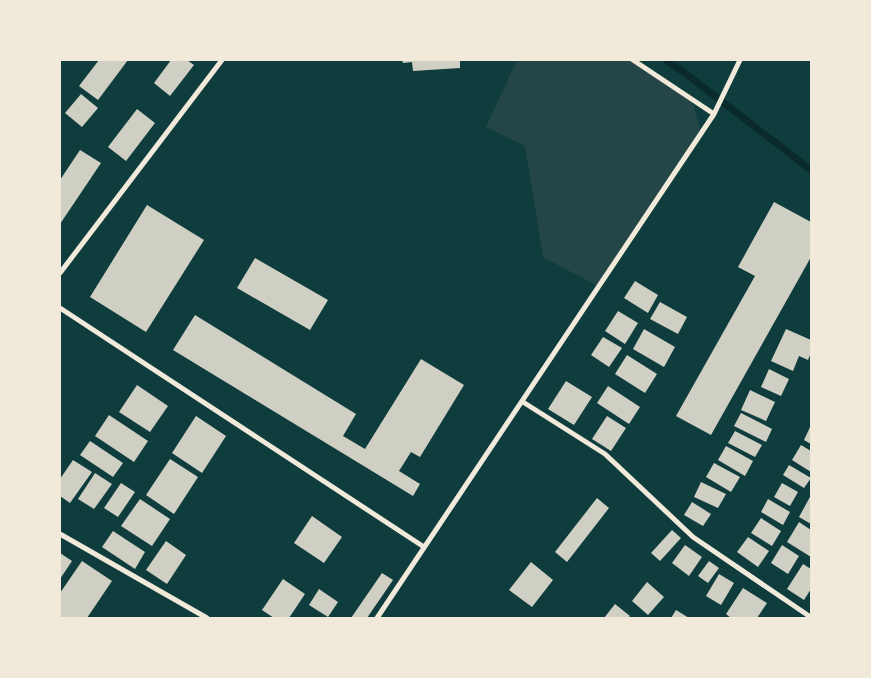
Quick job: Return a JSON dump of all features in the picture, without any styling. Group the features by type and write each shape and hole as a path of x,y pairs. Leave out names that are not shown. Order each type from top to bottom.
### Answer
{"street":[{"path":"60,273 222,60"},
{"path":"633,60 714,114"},
{"path":"376,618 523,402 714,114 740,60"},
{"path":"60,308 424,547"},
{"path":"523,402 605,454 693,537 809,615"},
{"path":"60,534 208,618"}],"shaded area":[{"path":"517,60 633,60 692,99 701,134 599,287 543,257 525,146 486,127"}],"building":[{"path":"99,60 128,60 98,100 79,86"},
{"path":"171,60 187,60 194,65 170,96 154,83"},
{"path":"402,60 460,60 460,68 413,71 412,62 403,63"},
{"path":"81,94 98,108 82,127 65,113"},
{"path":"137,109 155,123 126,161 108,147"},
{"path":"80,150 101,163 60,224 60,180"},
{"path":"774,202 811,222 811,257 711,435 676,416 755,276 738,267"},
{"path":"147,205 204,240 146,332 90,297"},
{"path":"255,258 328,300 310,330 237,288"},
{"path":"635,281 658,295 648,313 624,298"},
{"path":"660,302 687,317 678,334 650,319"},
{"path":"618,311 638,323 625,344 605,331"},
{"path":"195,315 356,414 343,436 365,449 421,359 464,385 420,457 411,452 399,471 420,484 413,496 173,350"},
{"path":"644,329 675,347 664,367 633,349"},
{"path":"786,329 811,340 811,353 808,360 799,356 793,371 771,361"},
{"path":"603,337 622,348 609,367 591,355"},
{"path":"627,355 657,374 645,393 615,374"},
{"path":"769,369 789,379 781,396 761,387"},
{"path":"566,381 592,397 574,425 548,409"},
{"path":"137,385 168,406 150,432 119,412"},
{"path":"608,386 640,407 629,424 597,403"},
{"path":"750,390 775,402 766,421 741,410"},
{"path":"741,413 772,429 766,442 734,426"},
{"path":"109,415 148,441 134,462 95,436"},
{"path":"196,416 226,436 202,473 172,453"},
{"path":"607,416 626,428 611,451 592,439"},
{"path":"811,425 811,444 804,440"},
{"path":"735,431 762,445 755,457 728,443"},
{"path":"90,441 123,463 113,477 80,455"},
{"path":"801,445 811,451 811,472 792,460"},
{"path":"726,446 753,461 745,476 718,460"},
{"path":"170,459 198,477 174,514 146,495"},
{"path":"73,460 92,472 70,503 60,496 60,479"},
{"path":"714,463 740,477 731,492 706,477"},
{"path":"789,465 811,478 804,488 783,475"},
{"path":"95,473 112,484 94,509 78,499"},
{"path":"701,482 726,494 718,508 694,497"},
{"path":"121,483 135,492 118,517 104,508"},
{"path":"782,483 798,492 790,506 774,497"},
{"path":"811,495 811,524 799,517"},
{"path":"597,498 609,508 567,562 555,552"},
{"path":"140,499 170,519 152,546 121,526"},
{"path":"768,499 790,512 783,525 761,512"},
{"path":"692,502 711,514 703,526 684,515"},
{"path":"312,516 342,537 324,563 294,543"},
{"path":"761,518 781,531 772,546 751,533"},
{"path":"799,522 811,530 811,557 787,542"},
{"path":"672,530 681,538 660,561 651,553"},
{"path":"113,531 145,552 135,569 102,547"},
{"path":"748,537 769,551 758,567 737,552"},
{"path":"166,541 186,555 167,584 146,570"},
{"path":"685,545 702,557 689,576 672,563"},
{"path":"782,545 799,556 788,574 771,563"},
{"path":"60,553 72,561 60,579"},
{"path":"82,561 112,581 87,618 60,618 60,593"},
{"path":"709,561 719,568 708,583 698,576"},
{"path":"531,562 553,580 532,607 509,590"},
{"path":"803,564 811,569 811,589 804,600 787,589"},
{"path":"382,573 393,580 367,618 351,618"},
{"path":"719,574 734,583 721,605 706,596"},
{"path":"283,579 305,594 289,618 274,618 262,610"},
{"path":"647,582 664,597 648,615 632,601"},
{"path":"743,588 767,603 757,618 731,618 726,614"},
{"path":"319,589 338,602 328,617 309,605"},
{"path":"615,604 630,616 628,618 604,618"},
{"path":"676,610 689,618 671,618"}],"waterway":[{"path":"666,60 811,170"}]}
